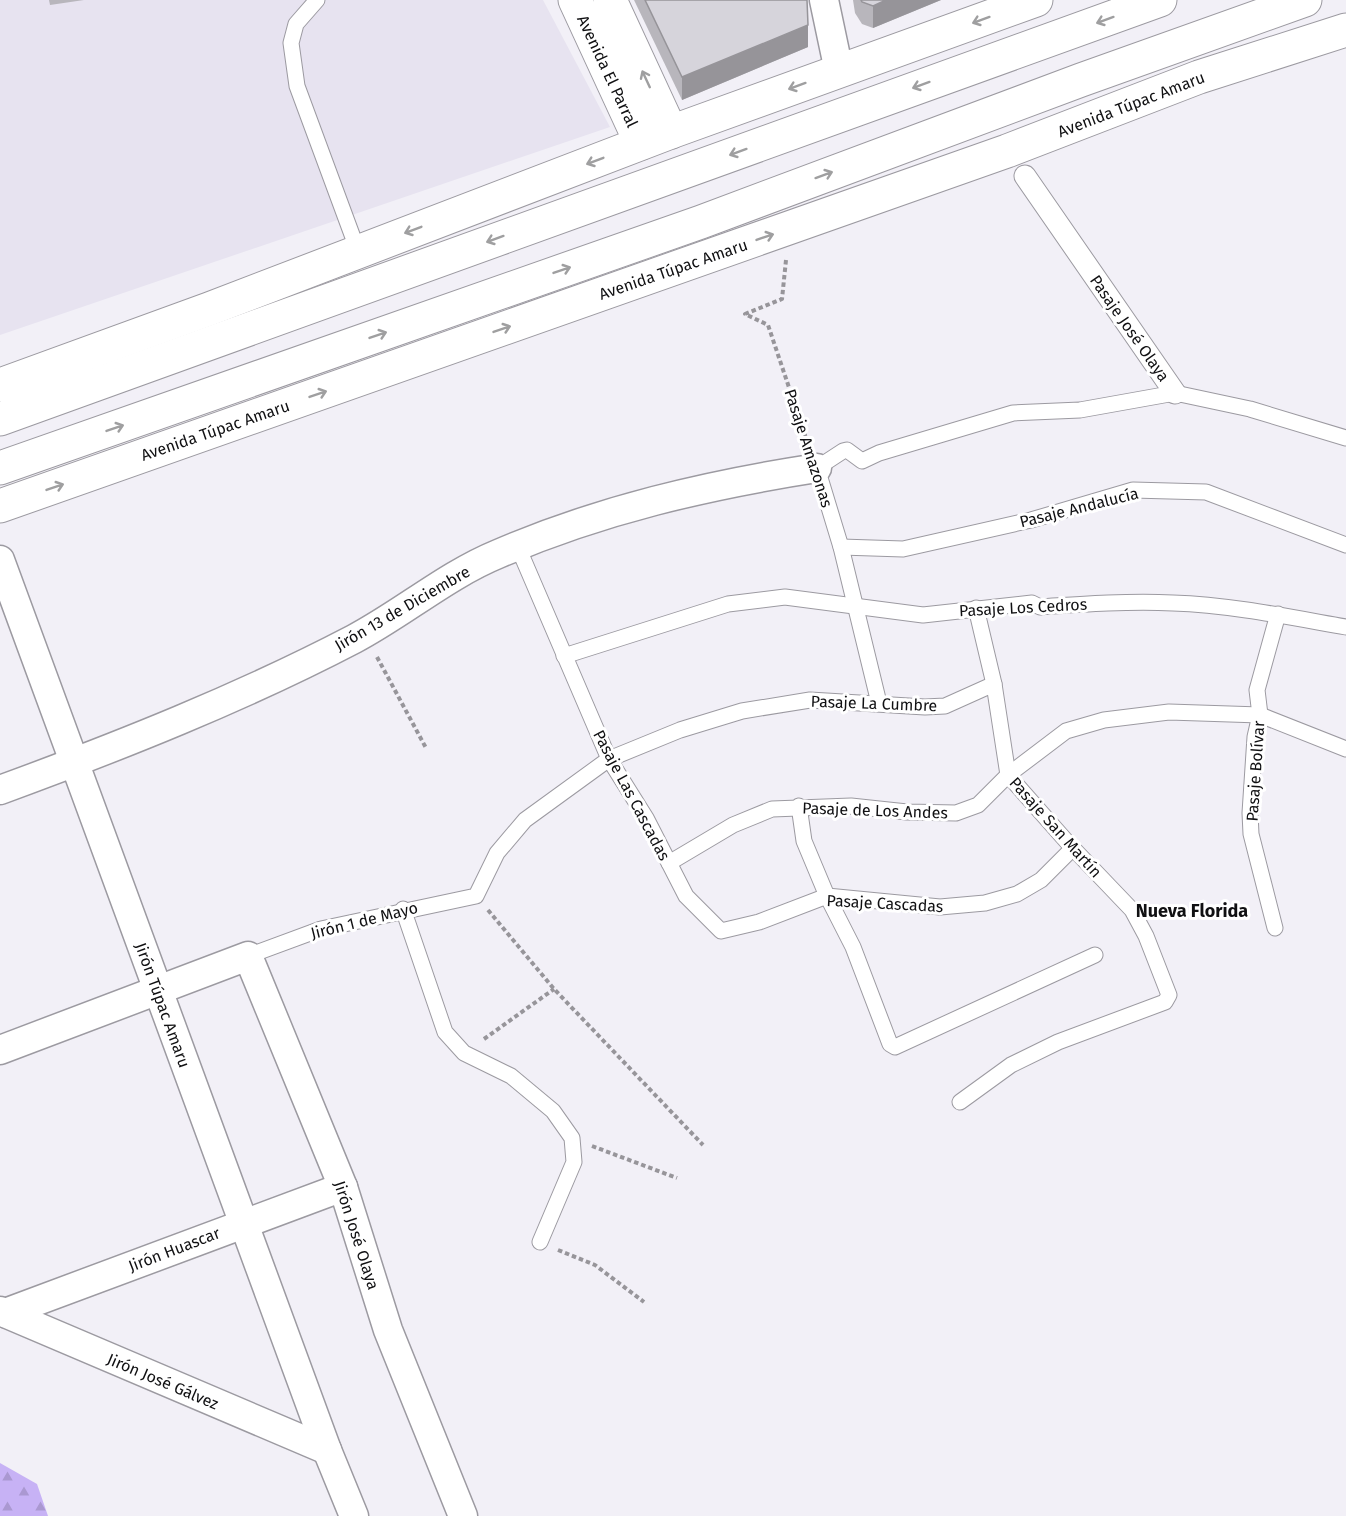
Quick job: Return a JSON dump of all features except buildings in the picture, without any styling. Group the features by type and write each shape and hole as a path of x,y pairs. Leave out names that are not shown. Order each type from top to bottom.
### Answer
{"main road":[{"name":"Avenida El Parral","path":"575,0 656,137"},
{"name":"Avenida El Parral","path":"610,0 656,137"},
{"path":"0,385 656,137 1036,0"},
{"path":"0,419 1160,0"},
{"path":"0,468 700,222 1070,84 1305,0"},
{"name":"Avenida Túpac Amaru","path":"0,506 1007,151 1199,77 1346,30"}],"street":[{"path":"824,0 839,71"},
{"name":"Pasaje José Olaya","path":"1024,176 1175,393"},
{"name":"Jirón 13 de Diciembre","path":"0,790 74,763 265,682 364,633 448,580 498,554 572,525 666,496 817,468"},
{"name":"Jirón Túpac Amaru","path":"0,560 327,1450 354,1516"},
{"name":"Jirón 1 de Mayo","path":"0,1050 248,956"},
{"name":"Jirón José Olaya","path":"248,956 343,1187 388,1330 463,1516"},
{"name":"Jirón Huascar","path":"2,1312 343,1187"},
{"name":"Jirón José Gálvez","path":"2,1312 327,1450"}],"lane":[{"path":"317,0 296,24 291,43 297,86 358,251"},
{"path":"817,468 847,450 862,462 879,453 1013,413 1080,410 1175,393"},
{"name":"Pasaje José Olaya","path":"1175,393 1260,412 1346,438"},
{"name":"Pasaje Amazonas","path":"817,468 857,605 879,703"},
{"name":"Pasaje Andalucía","path":"841,547 903,549 1031,520 1133,490 1206,492 1346,545"},
{"name":"Pasaje Las Cascadas","path":"518,547 609,759 646,818 686,896 721,931"},
{"name":"Pasaje Los Cedros","path":"564,656 728,604 785,597 923,615 1032,603 1040,607 1108,602 1176,603 1278,614 1346,627"},
{"name":"Pasaje San Martín","path":"960,1102 1011,1065 1058,1042 1165,1002 1169,994 1146,936 1132,910 1008,775 994,684 976,608"},
{"name":"Pasaje Bolívar","path":"1275,928 1251,834 1250,813 1255,737 1260,715 1257,690 1278,614"},
{"name":"Pasaje La Cumbre","path":"609,759 680,730 741,711 810,700 925,707 945,706 994,684"},
{"name":"Pasaje de Los Andes","path":"669,863 733,825 772,809 799,806 851,806 907,812 956,813 978,805 1008,775 1066,731 1104,720 1169,712 1260,715 1346,749"},
{"path":"476,896 497,853 525,820 609,759"},
{"path":"799,806 804,841 827,896 853,947 890,1044 895,1047 1095,955"},
{"name":"Pasaje Cascadas","path":"721,931 759,922 827,896 940,908 985,903 1017,894 1041,880 1073,848"},
{"name":"Jirón 1 de Mayo","path":"248,956 321,929 403,909 476,896"},
{"path":"403,909 445,1032 464,1053 511,1076 552,1112 572,1138 574,1162 540,1242"}],"path":[{"name":"Pasaje Amazonas","path":"785,230 786,266 782,299 745,314 768,325 817,468"},
{"path":"364,633 426,748"},
{"path":"476,896 554,989 703,1145"},
{"path":"464,1053 554,989"},
{"path":"572,1138 677,1178"},
{"path":"540,1242 595,1265 644,1302"}],"shaded area":[{"path":"0,0 543,0 610,127 0,335"}],"green space":[{"path":"0,1463 37,1484 48,1516 0,1516"}],"district":[{"name":"Nueva Florida","path":"1192,911"}]}
